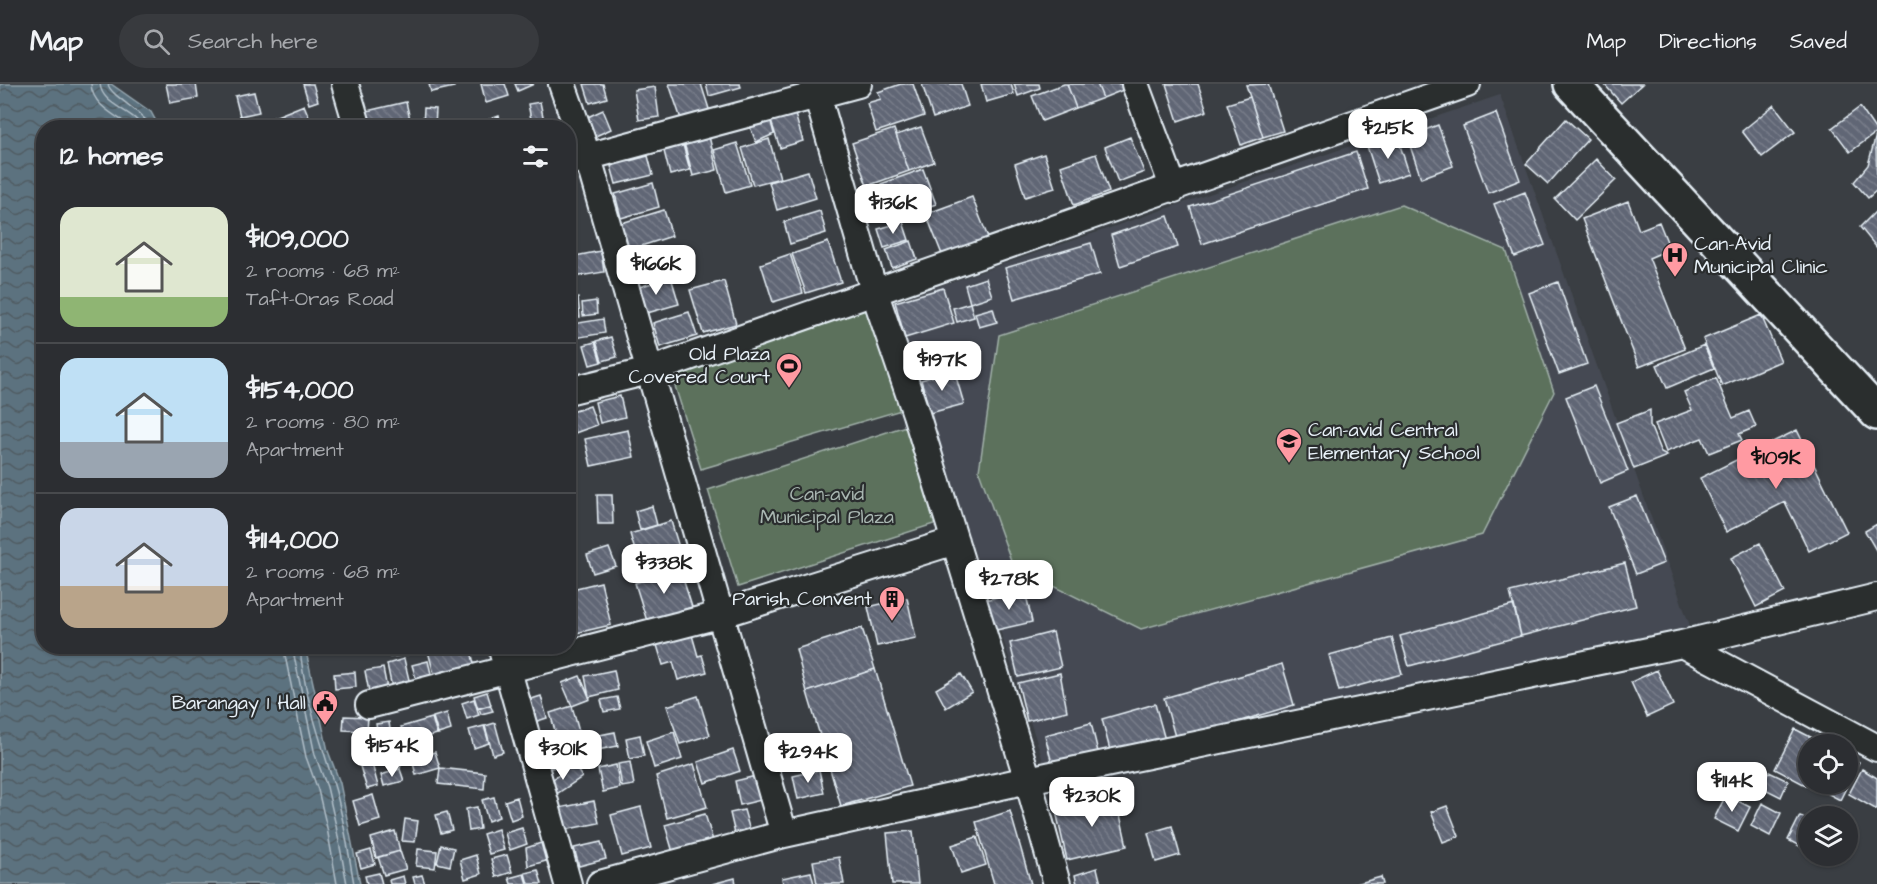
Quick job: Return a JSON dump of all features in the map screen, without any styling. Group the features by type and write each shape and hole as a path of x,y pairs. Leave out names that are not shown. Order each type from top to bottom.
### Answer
{"main road":[{"path":"1571,84 1877,413"}],"street":[{"path":"345,84 356,120"},
{"path":"562,84 570,120"},
{"path":"784,834 648,371 578,160 815,90 858,84"},
{"path":"1135,84 1174,189"},
{"path":"576,389 648,371 1174,189 1467,84"},
{"path":"815,90 874,291 955,541 1028,780 1057,884"},
{"path":"576,644 718,615 955,541"},
{"path":"600,884 784,834 1028,780 1682,645 1877,597"},
{"path":"1682,645 1877,748"},
{"path":"369,705 505,658 525,654"},
{"path":"505,658 568,884"}],"shaded area":[{"name":"Can-avid Central Elementary School","path":"1500,95 1690,626 1051,785 892,302"}],"green space":[{"path":"1401,205 1506,250 1554,392 1482,535 1141,629 1013,566 979,471 999,335"},
{"name":"Old Plaza Covered Court","path":"878,304 908,408 701,469 670,370"},
{"name":"Can-avid Municipal Plaza","path":"915,423 946,520 738,587 708,490"}],"water":[{"path":"0,84 111,84 151,112 155,120 36,120 36,654 307,654 328,751 340,783 360,884 0,884"}],"building":[{"path":"166,84 196,84 198,98 170,103"},
{"path":"303,84 313,84 318,101 309,104"},
{"path":"429,84 453,84 454,87 431,92"},
{"path":"481,84 505,84 509,96 486,103"},
{"path":"515,84 534,84 518,91"},
{"path":"584,84 603,84 607,98 590,103"},
{"path":"669,84 701,84 710,112 682,122"},
{"path":"706,84 740,84 741,87 709,96"},
{"path":"901,84 913,84 924,116 876,132 867,103 881,99 878,92"},
{"path":"922,84 961,84 968,106 933,118"},
{"path":"981,84 1011,84 1014,94 986,102"},
{"path":"1014,84 1039,84 1040,88 1018,96"},
{"path":"1067,84 1076,108 1042,121 1032,96"},
{"path":"1067,84 1097,84 1103,98 1076,108"},
{"path":"1097,84 1127,84 1128,88 1103,98"},
{"path":"1166,84 1198,84 1207,111 1178,121"},
{"path":"1268,84 1283,131 1263,137 1246,85"},
{"path":"1604,84 1642,84 1621,103"},
{"path":"655,87 659,117 639,120 634,90"},
{"path":"254,92 259,112 240,116 235,96"},
{"path":"1250,97 1263,137 1241,145 1227,104"},
{"path":"406,102 410,120 359,120 358,113"},
{"path":"540,102 544,120 531,120 528,104"},
{"path":"304,105 310,120 273,120 272,118"},
{"path":"1774,105 1795,132 1762,157 1742,131"},
{"path":"1860,107 1877,132 1850,152 1832,128"},
{"path":"424,108 436,109 435,120 423,120"},
{"path":"603,110 611,129 589,139 581,120"},
{"path":"794,111 803,141 780,148 770,118"},
{"path":"1496,113 1520,180 1488,193 1463,126"},
{"path":"499,116 500,120 488,120"},
{"path":"770,118 774,134 756,142 750,127"},
{"path":"1566,119 1588,139 1548,184 1526,164"},
{"path":"1438,125 1453,166 1421,178 1407,137"},
{"path":"921,127 934,162 909,171 896,135"},
{"path":"894,129 909,171 867,186 852,143"},
{"path":"708,132 717,170 693,176 683,139"},
{"path":"1876,135 1877,190 1868,198 1854,182 1868,165"},
{"path":"1397,136 1409,173 1379,183 1367,146"},
{"path":"1130,137 1144,172 1118,182 1105,147"},
{"path":"769,139 780,178 753,185 742,148"},
{"path":"737,143 750,185 726,192 714,150"},
{"path":"683,145 690,170 670,175 664,151"},
{"path":"1356,152 1368,189 1202,244 1190,207"},
{"path":"1044,154 1055,188 1025,197 1015,164"},
{"path":"1096,154 1109,192 1074,205 1061,166"},
{"path":"648,156 653,175 616,184 611,166"},
{"path":"1596,159 1616,180 1575,220 1555,199"},
{"path":"923,169 936,204 893,219 881,184"},
{"path":"808,171 816,198 777,210 769,182"},
{"path":"653,183 659,207 621,218 615,194"},
{"path":"1525,192 1545,245 1515,257 1494,204"},
{"path":"972,197 989,240 943,257 926,214"},
{"path":"1628,201 1639,230 1659,222 1670,249 1649,258 1685,349 1639,367 1582,219"},
{"path":"664,210 672,236 623,252 615,225"},
{"path":"1877,210 1877,248 1860,227"},
{"path":"820,211 826,233 790,244 784,222"},
{"path":"1168,216 1178,247 1120,266 1111,235"},
{"path":"903,222 909,240 884,248 878,229"},
{"path":"911,241 917,259 892,268 886,250"},
{"path":"828,242 841,282 806,293 792,254"},
{"path":"1091,243 1100,274 1014,299 1005,268"},
{"path":"601,251 604,272 576,277 576,256"},
{"path":"790,254 803,293 773,302 761,264"},
{"path":"671,277 679,304 640,315 633,289"},
{"path":"986,278 992,296 970,303 965,285"},
{"path":"724,281 736,324 703,333 690,290"},
{"path":"1558,282 1587,364 1559,374 1529,293"},
{"path":"943,288 954,323 905,338 895,302"},
{"path":"576,298 578,298 580,317 576,317"},
{"path":"596,301 597,314 583,316 582,303"},
{"path":"970,303 974,317 957,322 953,308"},
{"path":"993,308 997,322 979,327 975,313"},
{"path":"689,312 697,336 660,347 653,323"},
{"path":"1761,315 1781,361 1722,386 1703,339"},
{"path":"603,319 605,333 576,338 576,323"},
{"path":"611,337 617,357 602,361 596,341"},
{"path":"595,342 601,362 590,365 584,345"},
{"path":"1704,345 1714,368 1667,388 1657,365"},
{"path":"954,370 964,404 930,413 921,380"},
{"path":"1716,378 1733,418 1749,411 1756,427 1739,434 1742,440 1709,453 1702,438 1666,452 1655,424 1692,410 1684,392"},
{"path":"1594,386 1628,471 1600,483 1566,397"},
{"path":"620,396 625,417 600,423 595,402"},
{"path":"590,406 597,425 576,433 576,411"},
{"path":"1650,410 1650,425 1661,453 1667,456 1634,469 1616,423"},
{"path":"628,430 634,457 591,466 585,439"},
{"path":"1797,430 1847,532 1809,551 1785,502 1726,532 1700,478"},
{"path":"597,495 612,495 613,524 598,524"},
{"path":"1637,496 1664,563 1636,574 1609,507"},
{"path":"652,506 657,525 640,530 635,511"},
{"path":"671,521 684,564 643,577 630,534"},
{"path":"1877,524 1877,552 1865,531"},
{"path":"1760,543 1785,592 1756,607 1731,558"},
{"path":"609,548 616,566 593,573 587,555"},
{"path":"1625,563 1636,606 1521,636 1510,592"},
{"path":"680,569 692,607 647,621 635,583"},
{"path":"601,582 611,625 576,633 576,588"},
{"path":"1025,590 1032,622 992,631 985,600"},
{"name":"Parish Convent","path":"907,598 916,638 877,646 868,607"},
{"path":"1514,605 1521,636 1409,666 1400,636"},
{"path":"862,628 875,669 807,692 796,649"},
{"path":"1053,632 1061,667 1018,677 1010,643"},
{"path":"692,635 698,656 702,655 707,672 678,680 673,662 663,665 657,645"},
{"path":"1392,638 1402,674 1339,691 1329,655"},
{"path":"390,654 410,654 390,657"},
{"path":"429,654 472,654 474,664 434,674"},
{"path":"404,659 410,684 392,688 387,664"},
{"path":"428,661 432,678 417,682 412,665"},
{"path":"1282,664 1294,705 1176,740 1164,698"},
{"path":"383,668 387,689 369,692 365,671"},
{"path":"875,669 910,786 841,806 807,692"},
{"path":"614,670 618,690 589,697 585,676"},
{"path":"1657,670 1673,705 1647,717 1631,682"},
{"path":"355,672 356,687 335,689 334,674"},
{"path":"1060,673 1067,711 1027,721 1018,683"},
{"path":"961,674 972,692 946,708 936,689"},
{"path":"580,676 590,699 572,706 562,683"},
{"path":"487,692 491,705 478,709 474,696"},
{"path":"541,696 547,718 531,723 525,701"},
{"path":"698,696 710,735 680,744 667,706"},
{"path":"617,697 620,709 604,712 601,700"},
{"path":"474,699 479,715 467,719 462,703"},
{"path":"1155,704 1165,740 1111,754 1102,719"},
{"path":"490,705 493,711 481,714 479,708"},
{"path":"572,706 579,732 557,738 550,713"},
{"path":"447,713 451,730 438,734 433,717"},
{"path":"344,716 368,717 367,731 343,730"},
{"path":"432,718 437,734 406,743 401,727"},
{"path":"389,722 390,729 377,731 376,724"},
{"path":"495,723 503,752 493,755 485,726"},
{"path":"1091,723 1099,756 1053,768 1045,735"},
{"path":"484,726 489,743 474,748 469,730"},
{"path":"1795,729 1805,734 1798,734 1798,781 1775,769"},
{"path":"615,732 618,746 592,751 589,737"},
{"path":"674,732 682,759 654,768 646,741"},
{"path":"377,733 395,734 394,745 376,744"},
{"path":"640,735 644,756 630,759 626,738"},
{"path":"557,738 565,764 547,769 539,743"},
{"path":"370,739 371,752 361,753 361,740"},
{"path":"389,746 404,748 400,769 386,766"},
{"path":"733,750 740,771 705,783 698,762"},
{"path":"435,752 440,768 416,775 412,759"},
{"path":"371,760 378,786 367,789 359,763"},
{"path":"630,762 634,785 622,787 618,764"},
{"path":"694,764 707,807 667,818 656,776"},
{"path":"574,765 582,777 552,797 544,785"},
{"path":"616,765 620,788 603,792 598,769"},
{"path":"440,768 485,773 484,789 438,784"},
{"path":"400,769 404,781 384,786 381,775"},
{"path":"1862,769 1877,778 1877,810 1849,794 1858,794 1858,777"},
{"path":"819,770 824,793 798,799 793,776"},
{"path":"1769,772 1788,781 1781,797 1761,787"},
{"path":"756,776 761,800 740,805 735,781"},
{"path":"1829,794 1843,794 1840,800"},
{"path":"373,795 380,820 360,826 353,801"},
{"path":"1726,795 1750,807 1738,831 1714,819"},
{"path":"494,797 499,817 488,821 482,800"},
{"path":"517,797 522,816 511,820 505,801"},
{"path":"1116,797 1127,846 1067,860 1056,811"},
{"path":"594,801 599,823 563,830 559,808"},
{"path":"1762,803 1781,813 1770,836 1751,826"},
{"path":"1447,806 1459,836 1443,842 1431,812"},
{"path":"477,807 480,829 469,831 466,809"},
{"path":"641,807 651,848 622,856 611,815"},
{"path":"744,810 750,831 735,834 730,813"},
{"path":"1010,811 1031,884 994,884 976,822"},
{"path":"447,812 452,830 441,833 436,815"},
{"path":"705,814 714,844 674,856 665,825"},
{"path":"405,819 418,821 415,842 402,841"},
{"path":"1798,820 1798,845 1788,840"},
{"path":"1172,826 1180,855 1156,862 1148,833"},
{"path":"522,828 527,844 510,850 505,833"},
{"path":"498,829 504,850 489,854 483,834"},
{"path":"395,831 400,851 376,858 371,838"},
{"path":"913,831 918,884 892,884 887,833"},
{"path":"977,837 986,865 961,873 952,845"},
{"path":"601,842 606,859 579,866 574,848"},
{"path":"541,843 546,861 528,866 526,848"},
{"path":"441,845 454,848 450,866 437,863"},
{"path":"418,849 437,851 435,868 416,866"},
{"path":"371,850 375,864 361,868 357,854"},
{"path":"400,851 406,869 384,875 378,857"},
{"path":"476,855 481,874 465,879 460,860"},
{"path":"507,855 512,872 496,877 491,859"},
{"path":"839,857 844,884 817,884 813,861"},
{"path":"1097,868 1101,884 1077,884 1075,875"},
{"path":"538,870 542,884 528,884 525,873"},
{"path":"811,872 814,884 783,884 782,878"},
{"path":"379,873 382,884 367,884 365,876"},
{"path":"524,874 527,884 511,884 509,878"},
{"path":"422,875 425,884 415,884 413,877"},
{"path":"403,876 405,884 390,884 389,880"},
{"path":"1381,877 1383,884 1356,884"},
{"path":"735,878 736,884 712,884"}],"place":[{"name":"Can-Avid Municipal Clinic","path":"1675,278"},
{"name":"Old Plaza Covered Court","path":"789,389"},
{"name":"Can-avid Central Elementary School","path":"1289,464"},
{"name":"Parish Convent","path":"892,622"},
{"name":"Barangay 1 Hall","path":"325,726"}]}
